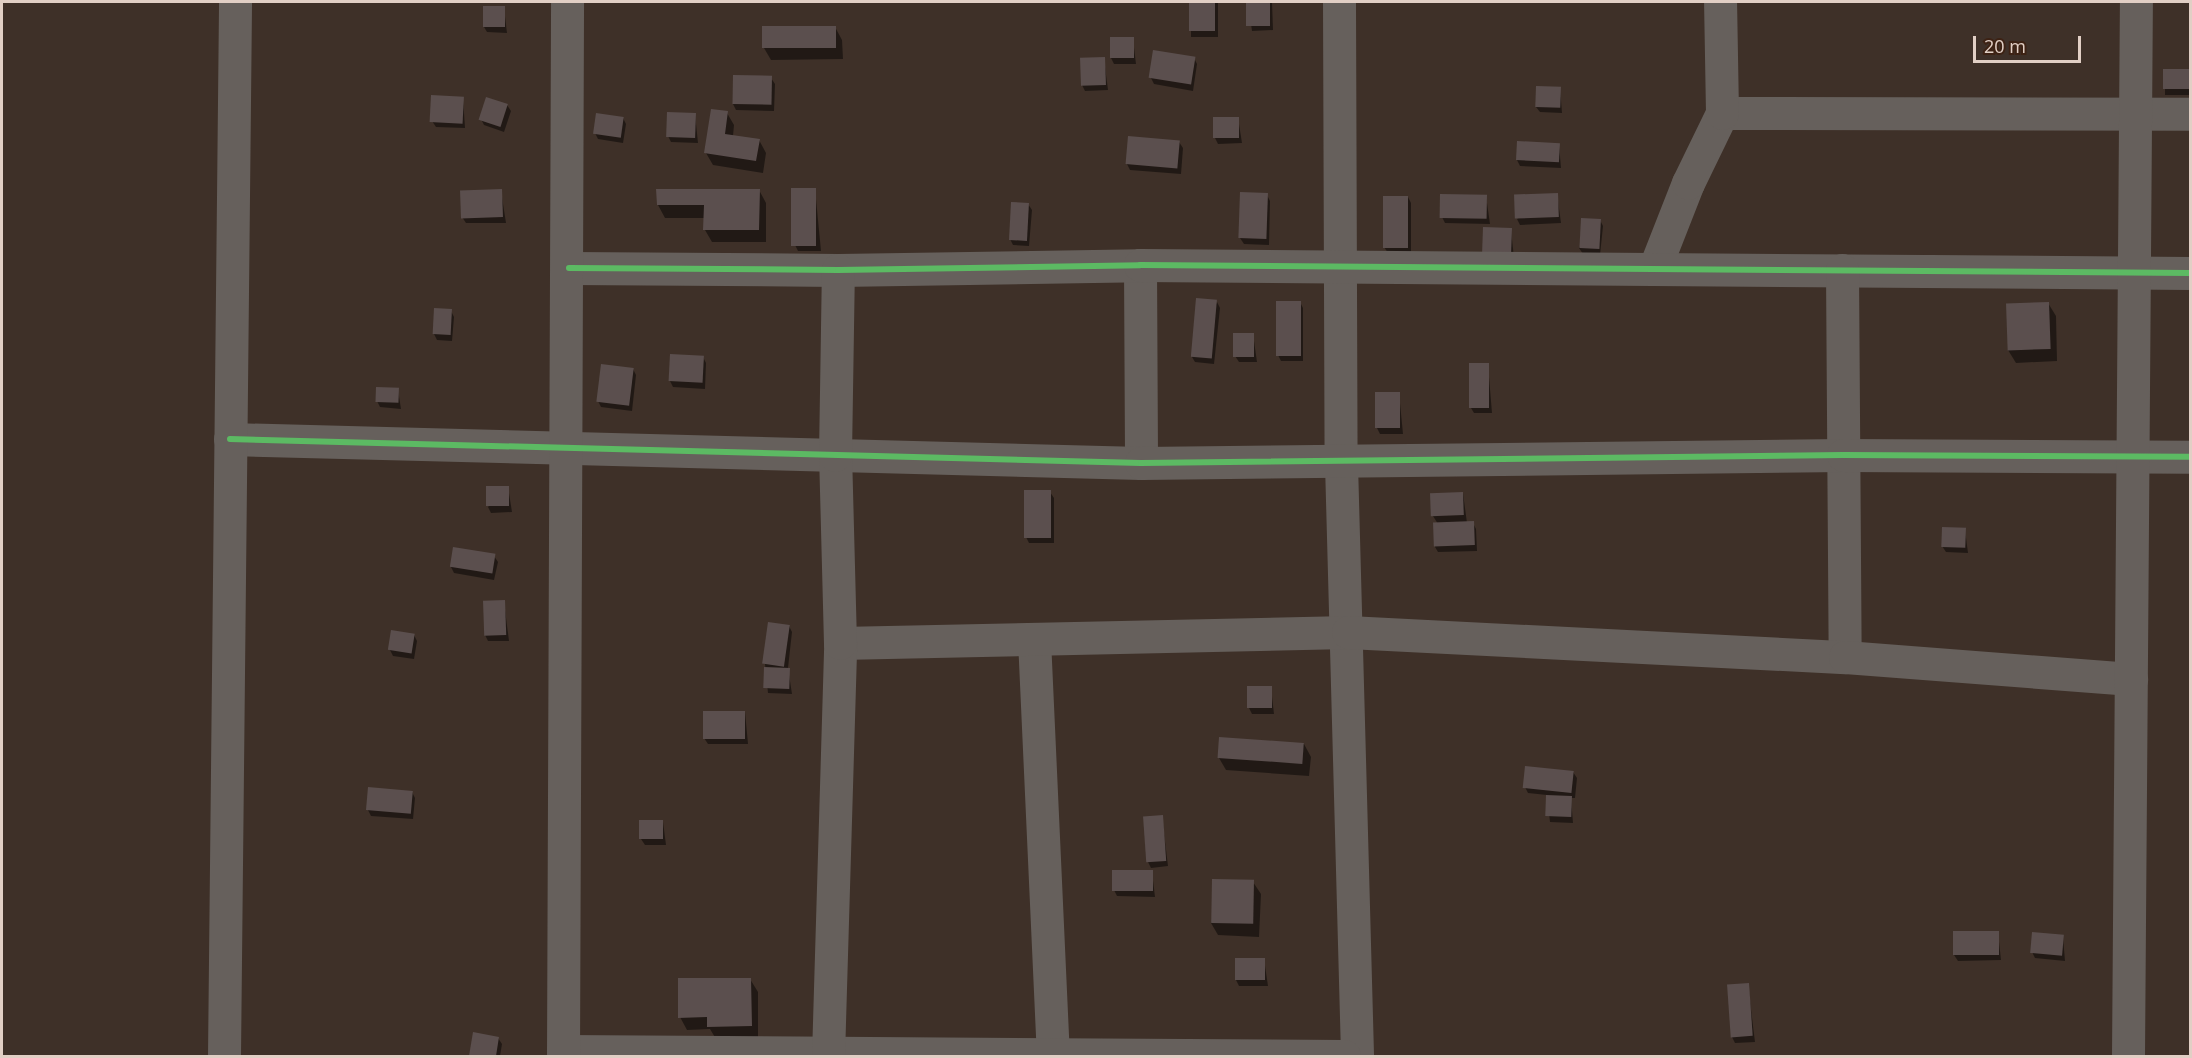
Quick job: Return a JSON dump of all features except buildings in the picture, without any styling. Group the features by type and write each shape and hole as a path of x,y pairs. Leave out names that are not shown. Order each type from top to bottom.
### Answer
{"street":[{"path":"224,1056 234,2"},
{"path":"567,2 569,268 563,1054 1344,1056"},
{"path":"1339,2 1341,463 1348,632 1357,1056"},
{"path":"1655,267 1688,183 1722,113 1720,2"},
{"path":"2128,1056 2132,457 2136,273 2136,2"},
{"path":"1722,113 2190,114"},
{"path":"569,268 838,270 1140,265 1655,267 2190,273"},
{"path":"1140,265 1141,463"},
{"path":"828,1055 840,643 835,455 838,270"},
{"path":"1842,270 1845,657"},
{"path":"230,439 1141,463 1341,463 1843,455 2190,458"},
{"path":"840,643 1348,632 1845,657 2131,679"},
{"path":"1034,639 1053,1054"}],"cycle path":[{"path":"569,268 838,270 1140,265 2190,273"},
{"path":"230,439 1141,463 1843,455 2190,457"}]}
